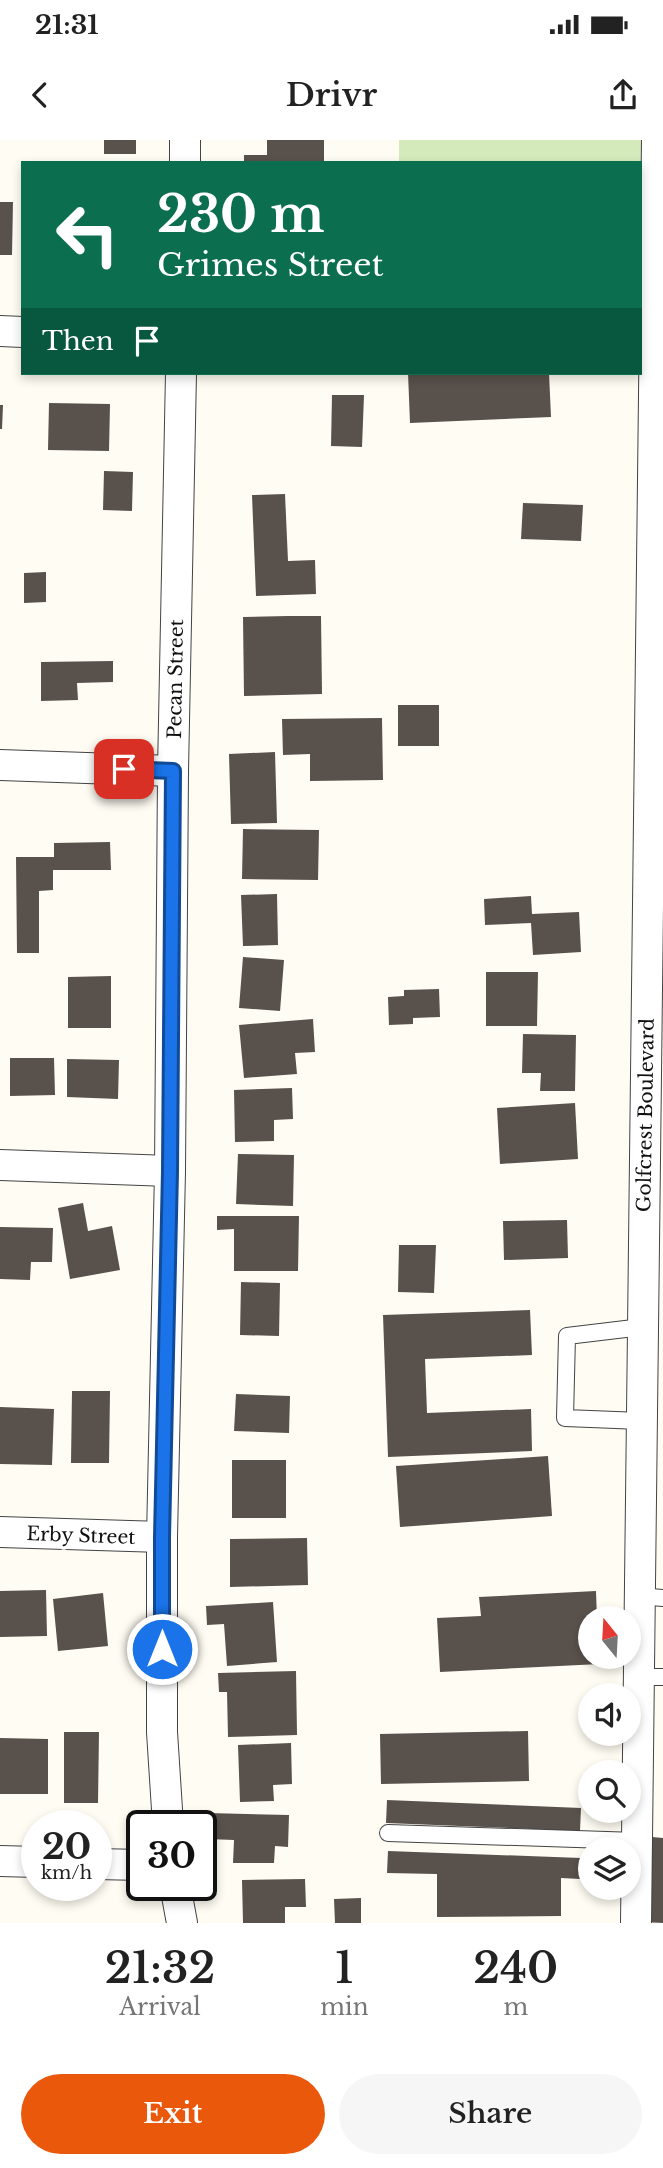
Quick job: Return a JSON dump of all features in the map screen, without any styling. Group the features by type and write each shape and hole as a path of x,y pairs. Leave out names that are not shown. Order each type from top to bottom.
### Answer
{"street":[{"path":"185,140 185,161"},
{"name":"Golfcrest Boulevard","path":"637,1837 651,1677 651,1597 641,1421 656,766 657,496 648,346 657,140"},
{"path":"0,331 21,332"},
{"name":"Pecan Street","path":"167,1810 162,1732 162,1537 181,375"},
{"path":"0,765 173,771"},
{"path":"0,1165 170,1171"},
{"name":"Erby Street","path":"0,1532 162,1537"},
{"path":"0,1861 21,1862"},
{"name":"Golfcrest Boulevard","path":"636,1900 636,1923"},
{"path":"178,1901 182,1923"}],"lane":[{"path":"641,1421 565,1418 567,1336 642,1326"},
{"path":"388,1833 578,1839"}],"green space":[{"path":"399,140 643,140 642,200 642,161 399,161"}],"building":[{"path":"104,140 136,140 136,154 104,154"},
{"path":"267,140 324,140 324,161 244,161 244,155 267,155"},
{"path":"0,202 13,202 12,255 0,255"},
{"path":"408,375 549,375 551,417 410,423"},
{"path":"332,395 364,395 362,447 331,446"},
{"path":"49,403 110,404 109,451 48,450"},
{"path":"0,405 3,405 2,429 0,429"},
{"path":"104,471 133,472 132,511 103,510"},
{"path":"285,494 288,561 315,560 316,594 256,596 252,495"},
{"path":"523,503 583,505 581,541 521,539"},
{"path":"46,572 46,602 24,603 24,573"},
{"path":"321,616 322,694 244,696 243,617"},
{"path":"113,661 113,682 77,683 78,700 41,701 41,662"},
{"path":"398,705 439,705 439,746 398,746"},
{"path":"382,718 383,780 310,781 310,754 283,755 282,719"},
{"path":"275,752 277,823 231,824 229,754"},
{"path":"243,829 319,830 318,880 242,879"},
{"path":"110,842 111,870 53,870 53,890 39,891 39,953 17,953 16,857 54,857 54,843"},
{"path":"277,894 278,945 243,946 241,895"},
{"path":"531,896 532,914 579,912 581,952 533,955 531,923 485,925 484,899"},
{"path":"243,957 284,960 280,1011 239,1008"},
{"path":"486,972 538,972 537,1026 486,1026"},
{"path":"111,976 111,1028 68,1028 68,977"},
{"path":"439,989 440,1017 413,1018 413,1024 389,1025 388,997 404,996 404,990"},
{"path":"313,1019 315,1052 295,1053 297,1074 244,1078 239,1025"},
{"path":"523,1034 576,1035 575,1091 540,1091 541,1073 522,1073"},
{"path":"10,1058 54,1058 55,1095 10,1096"},
{"path":"67,1059 119,1060 118,1099 67,1097"},
{"path":"292,1088 293,1119 274,1120 274,1141 235,1142 234,1090"},
{"path":"575,1103 578,1159 500,1164 497,1108"},
{"path":"238,1154 294,1155 293,1206 236,1204"},
{"path":"83,1203 88,1231 112,1226 120,1270 70,1279 58,1208"},
{"path":"217,1216 299,1216 298,1271 234,1271 234,1229 217,1230"},
{"path":"567,1220 568,1258 504,1260 503,1221"},
{"path":"0,1227 53,1228 52,1262 31,1262 30,1280 0,1279"},
{"path":"399,1245 436,1245 434,1293 398,1292"},
{"path":"241,1282 280,1283 279,1336 240,1335"},
{"path":"530,1310 532,1355 425,1359 427,1413 531,1409 532,1451 388,1457 383,1315"},
{"path":"72,1391 110,1391 109,1463 71,1463"},
{"path":"236,1394 290,1396 289,1433 234,1431"},
{"path":"0,1407 54,1409 52,1465 0,1464"},
{"path":"548,1456 552,1516 400,1527 396,1466"},
{"path":"232,1460 286,1460 286,1518 232,1518"},
{"path":"307,1538 308,1585 230,1587 230,1539"},
{"path":"46,1590 47,1636 0,1637 0,1591"},
{"path":"596,1591 597,1606 578,1606 578,1665 440,1672 437,1618 481,1616 479,1597"},
{"path":"103,1593 108,1646 58,1651 53,1599"},
{"path":"273,1602 277,1662 227,1666 224,1624 207,1625 206,1606"},
{"path":"296,1671 297,1735 228,1737 227,1692 219,1692 218,1673"},
{"path":"528,1731 529,1781 381,1784 380,1734"},
{"path":"64,1732 99,1732 98,1803 64,1803"},
{"path":"0,1738 48,1739 48,1794 0,1794"},
{"path":"291,1743 292,1784 273,1785 274,1801 240,1802 238,1745"},
{"path":"387,1800 578,1808 578,1823 580,1823 580,1831 386,1823"},
{"path":"217,1813 289,1815 288,1847 275,1846 274,1863 233,1863 234,1840 217,1839"},
{"path":"652,1837 663,1838 663,1923 642,1922"},
{"path":"388,1851 578,1858 578,1879 561,1878 561,1916 437,1917 437,1874 387,1873"},
{"path":"305,1879 306,1907 285,1907 285,1923 243,1923 242,1880"},
{"path":"361,1898 361,1923 335,1923 334,1899"}],"route":[{"path":"124,769 173,771 162,1649"}]}
